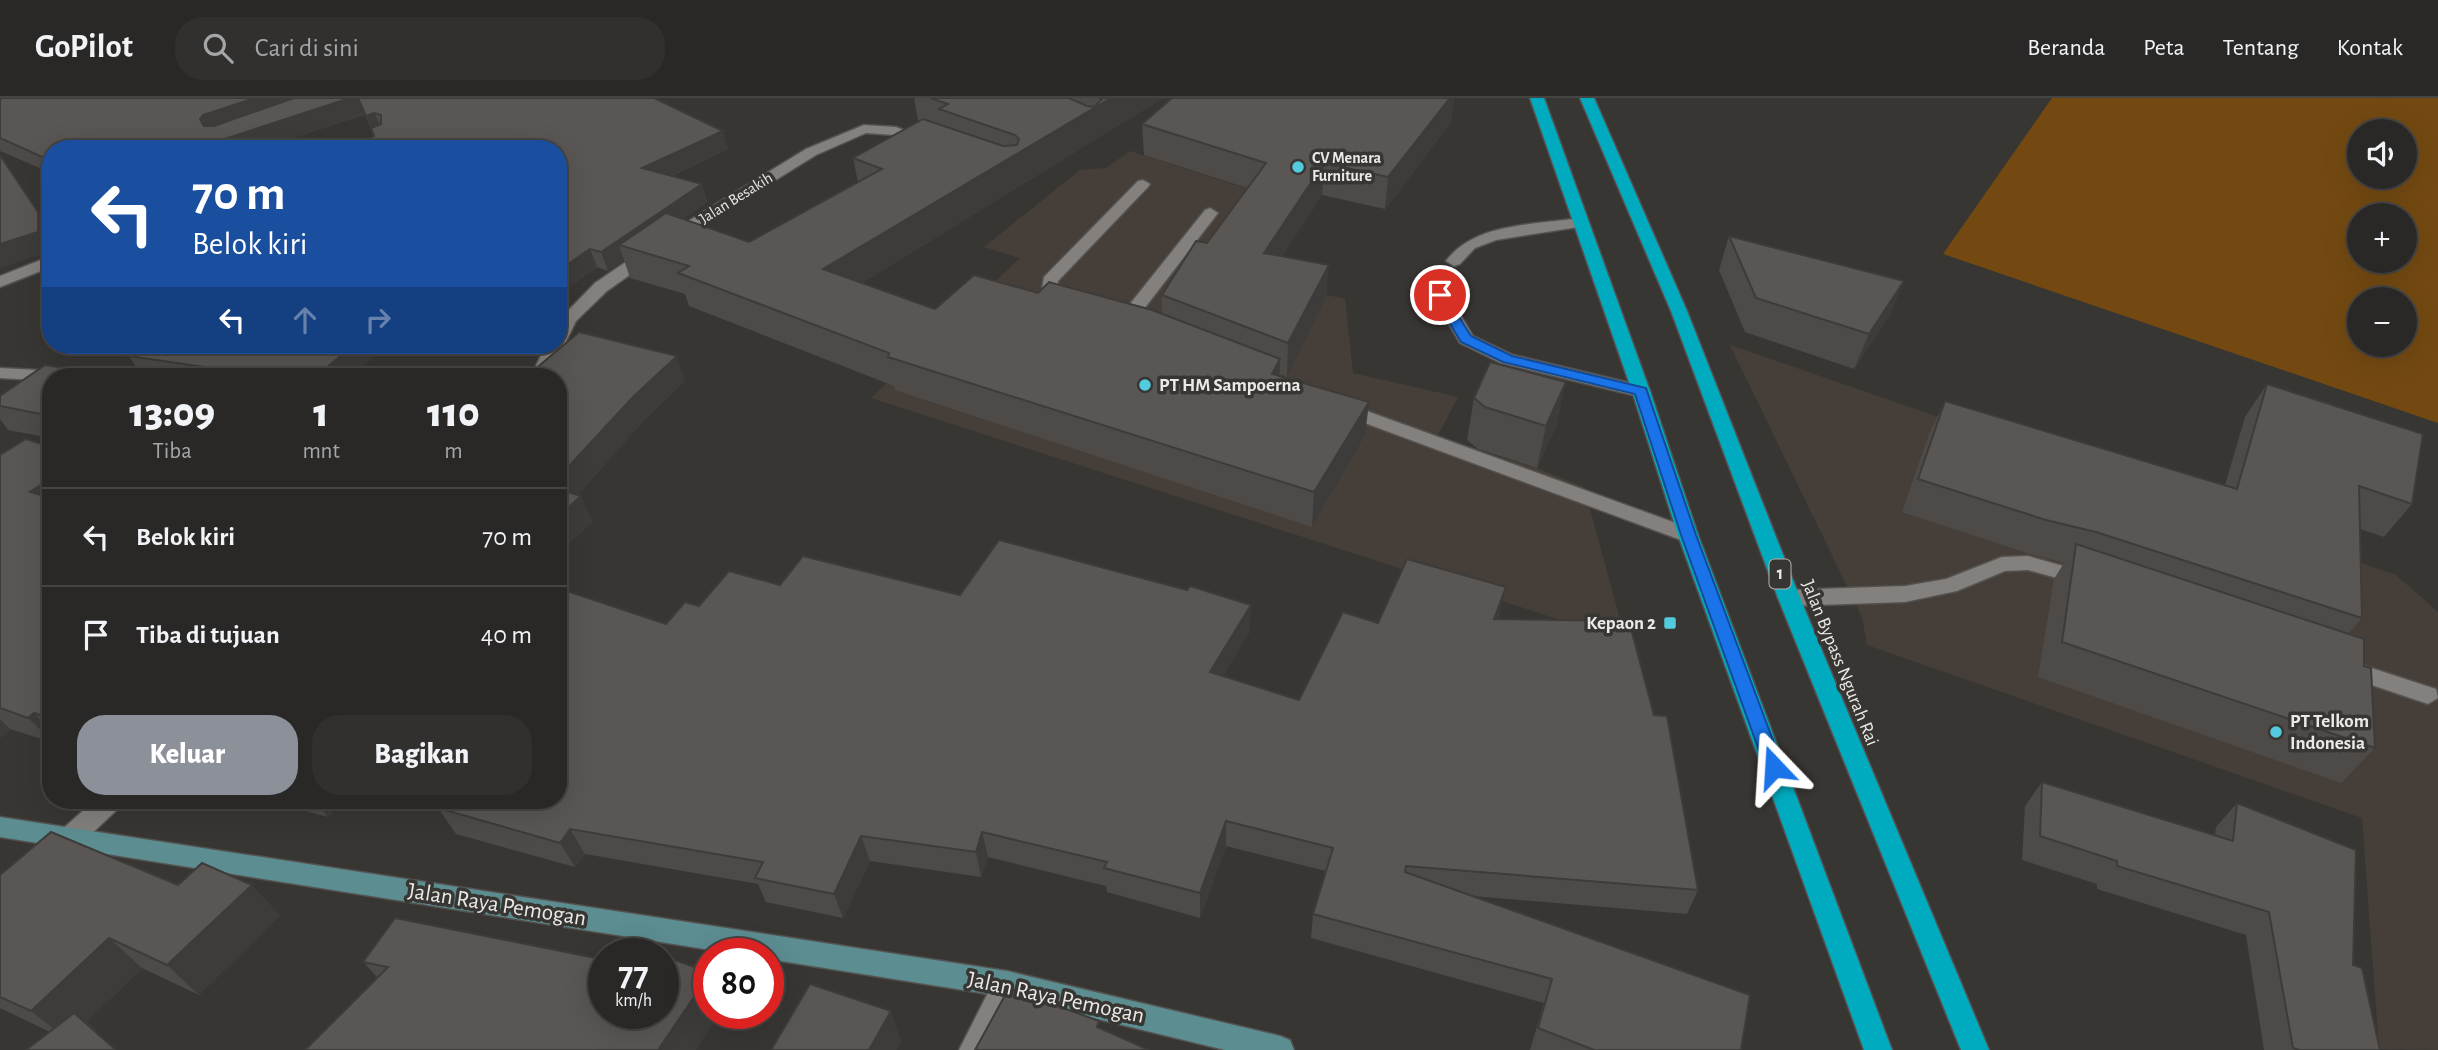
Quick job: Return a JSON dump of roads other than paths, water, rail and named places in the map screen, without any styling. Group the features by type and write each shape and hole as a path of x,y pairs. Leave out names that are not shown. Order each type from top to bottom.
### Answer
{"highway":[{"path":"1537,98 1641,391 1688,535 1878,1050"},
{"name":"Jalan Bypass Ngurah Rai","path":"1587,98 1679,312 1788,598 1975,1050"}],"street":[{"name":"Jalan Besakih","path":"567,323 601,287 670,239 811,152 864,129 896,131 934,145"},
{"path":"1082,307 1057,296 1050,289 1050,280 1143,184"},
{"path":"1125,323 1210,213"},
{"path":"1454,261 1469,245 1493,236 1580,223"},
{"path":"0,282 42,265"},
{"path":"1440,295 1466,339 1507,359 1641,391"},
{"path":"1103,315 1145,330"},
{"path":"0,373 42,375"},
{"path":"1321,400 1688,535"},
{"path":"1788,598 1906,594 1950,586 2002,564 2015,563 2046,567 2106,586"},
{"path":"2325,660 2428,695"},
{"path":"39,869 101,809"},
{"name":"Jalan Raya Pemogan","path":"0,827 1007,984 1280,1050"},
{"path":"973,1050 1007,984"}],"place":[{"name":"CV Menara Furniture","path":"1298,167"},
{"name":"PT HM Sampoerna","path":"1145,385"},
{"name":"Kepaon 2","path":"1670,623"},
{"name":"PT Telkom Indonesia","path":"2276,732"}]}
